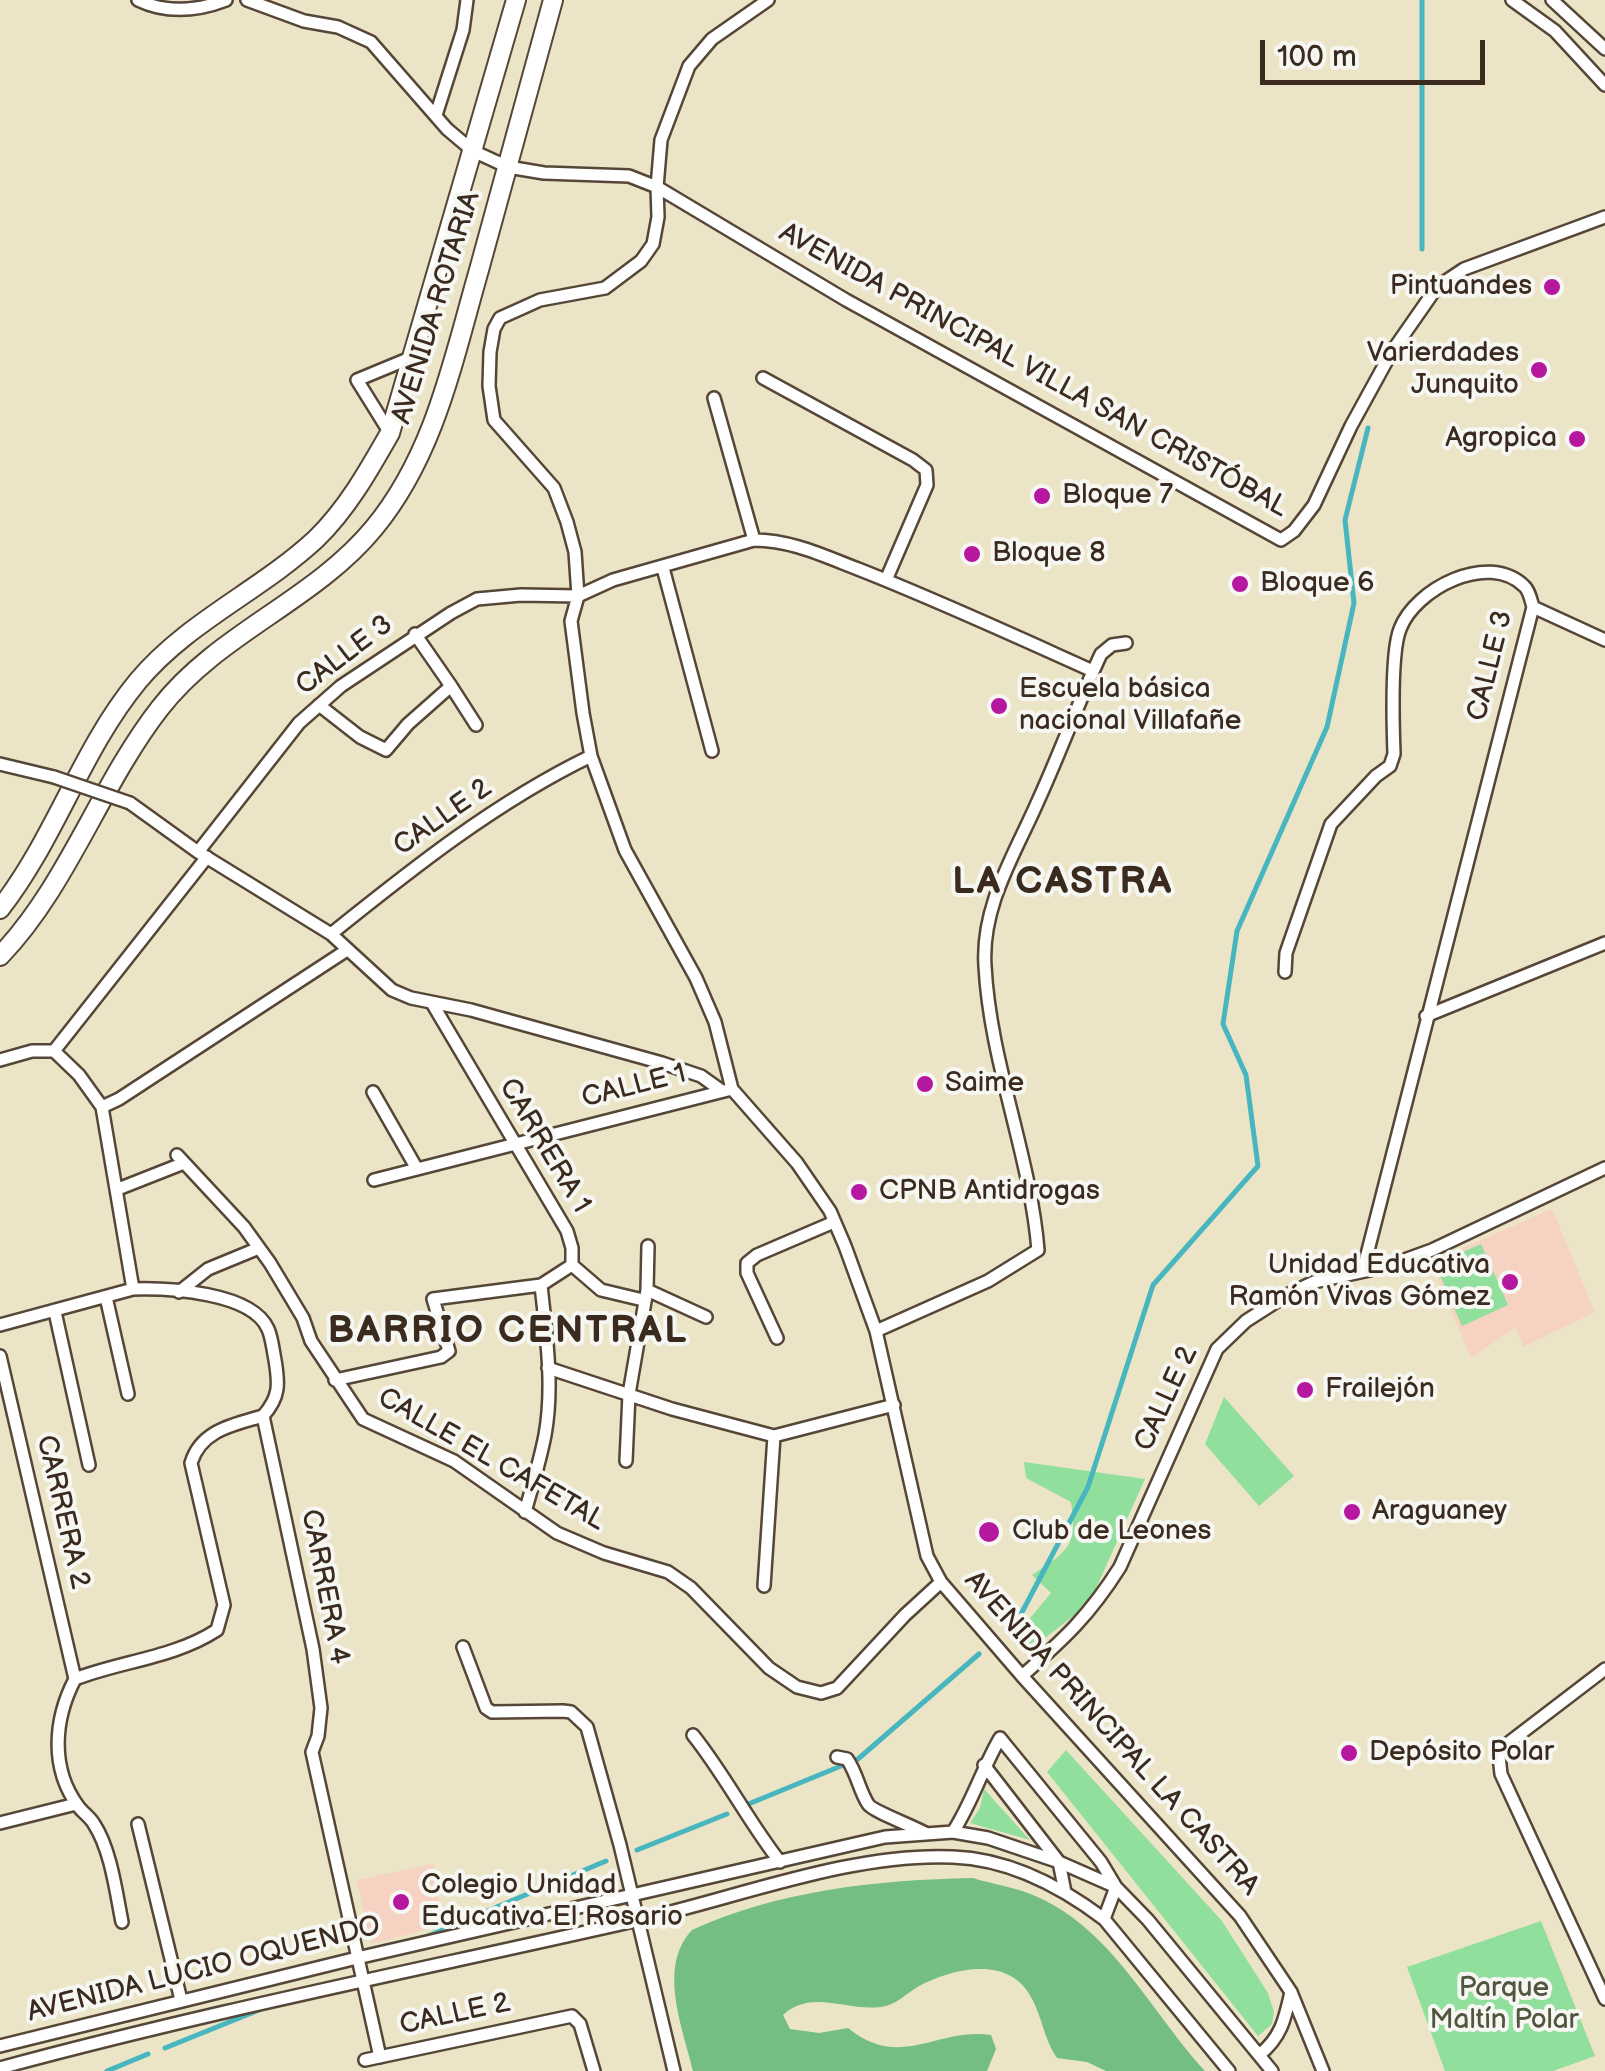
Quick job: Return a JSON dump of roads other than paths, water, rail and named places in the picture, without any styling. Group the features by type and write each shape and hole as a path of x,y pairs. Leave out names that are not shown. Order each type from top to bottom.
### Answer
{"main road":[{"name":"AVENIDA ROTARIA","path":"0,909 30,869 102,735 137,682 199,624 317,538 358,488 390,434 516,0"},
{"name":"AVENIDA ROTARIA","path":"0,956 36,911 160,707 193,672 311,589 350,555 398,495 430,435 454,364 553,0"}],"street":[{"path":"138,0 160,8 184,10 226,0"},
{"path":"247,0 304,21 338,27 372,42 436,115 474,151 508,167 544,173 630,176 657,186 661,140 689,66 712,39 768,0"},
{"path":"436,115 464,30 467,0"},
{"path":"1512,0 1555,31 1605,85"},
{"path":"1552,0 1605,49"},
{"name":"AVENIDA PRINCIPAL VILLA SAN CRISTÓBAL","path":"657,186 846,300 1281,540 1294,531 1314,505 1350,426 1391,354 1437,287 1464,270 1605,217"},
{"name":"AVENIDA PRINCIPAL LA CASTRA","path":"657,186 658,217 653,244 641,262 605,288 540,300 500,318 494,329 489,386 494,420 554,488 575,552 578,596 572,621 591,756 625,850 696,978 715,1022 727,1090 798,1163 834,1222 876,1331 927,1556 942,1582 1022,1676 1230,1904 1291,1992 1323,2071"},
{"path":"390,434 357,380 415,356"},
{"path":"763,378 926,470 927,485 886,580"},
{"path":"714,398 754,540"},
{"path":"578,596 613,580 754,540 777,540 886,580 1093,671"},
{"path":"663,568 712,751"},
{"name":"CALLE 3","path":"1285,972 1286,954 1331,824 1390,766 1394,754 1400,630 1432,591 1470,574 1506,575 1526,587 1533,606 1363,1270"},
{"name":"CALLE 3","path":"54,1052 299,723 319,705 415,634 477,599 578,596"},
{"path":"1533,606 1605,640"},
{"path":"415,634 476,726"},
{"path":"876,1331 988,1281 1038,1250 994,1037 984,967 985,942 990,912 1010,858 1038,803 1101,654 1112,645 1126,643"},
{"path":"319,705 386,750 408,724 451,686"},
{"name":"CALLE 2","path":"331,934 476,824 523,792 591,756"},
{"path":"0,764 54,777 130,803 203,855 331,934 392,990 662,1063 727,1090"},
{"path":"1426,1016 1605,943"},
{"path":"102,1107 347,950"},
{"name":"CARRERA 1","path":"432,1003 567,1231 572,1265"},
{"path":"0,1060 32,1051 54,1052 79,1075 102,1107 133,1290"},
{"name":"CALLE 1","path":"374,1180 727,1090"},
{"path":"373,1092 416,1169"},
{"name":"CALLE EL CAFETAL","path":"118,1189 180,1159 259,1248 291,1297 334,1380 363,1419 454,1461 557,1532 604,1554 668,1572 691,1588 769,1668 798,1688 820,1693 837,1688 905,1615 942,1582"},
{"name":"CALLE 2","path":"1022,1676 1082,1622 1120,1567 1216,1349 1246,1321 1314,1282 1388,1266 1432,1250 1605,1168"},
{"path":"778,1338 747,1274 747,1263 834,1222"},
{"path":"626,1462 629,1394 645,1295 648,1246"},
{"path":"178,1292 208,1269 259,1248"},
{"path":"334,1380 441,1357 449,1351 433,1298 541,1285 572,1265 601,1290 645,1295 706,1317"},
{"path":"526,1512 545,1434 548,1368 541,1285"},
{"name":"CARRERA 4","path":"0,1325 133,1290 222,1297 252,1310 268,1328 280,1387 276,1401 263,1416 313,1649 321,1708 312,1752 380,2056"},
{"path":"106,1297 128,1394"},
{"path":"55,1312 89,1465"},
{"name":"CARRERA 2","path":"0,1356 74,1679"},
{"path":"548,1368 774,1436 894,1405"},
{"path":"122,1922 94,1824 76,1804 58,1761 58,1718 74,1679 150,1658 216,1630 224,1605 191,1463 204,1438 263,1416"},
{"path":"764,1586 774,1436"},
{"path":"463,1648 486,1708 492,1712 502,1715 563,1710 587,1726 674,2071"},
{"path":"1605,1669 1507,1744 1498,1756 1501,1774 1605,1998"},
{"path":"693,1735 751,1825 780,1862"},
{"path":"952,1832 1000,1738 1101,1862 1116,1887 1104,1920"},
{"path":"837,1757 847,1759 856,1772 866,1802 875,1812 901,1818 925,1833"},
{"path":"984,1765 1060,1862 1064,1892"},
{"path":"0,1823 76,1804"},
{"path":"138,1824 181,2000"},
{"name":"AVENIDA LUCIO OQUENDO","path":"0,2046 357,1958 885,1838 952,1832 988,1838 1060,1862 1116,1887 1148,1920 1272,2071"},
{"name":"AVENIDA LUCIO OQUENDO","path":"0,2068 830,1872 919,1856 956,1856 1024,1872 1064,1892 1104,1920 1229,2071"},
{"path":"1259,2055 1272,2045 1282,2028 1291,1992"},
{"name":"CALLE 2","path":"364,2060 572,2016 580,2024 594,2071"}],"waterway":[{"path":"1422,0 1422,249"},
{"path":"1011,1633 1088,1487 1153,1285 1258,1166 1246,1075 1223,1024 1237,931 1327,727 1354,603 1345,520 1368,428"},
{"path":"746,1805 858,1759 979,1654"},
{"path":"637,1850 727,1814"},
{"path":"428,1936 606,1861"},
{"path":"165,2048 259,2010"},
{"path":"107,2071 148,2054"}],"place":[{"name":"Pintuandes","path":"1552,287"},
{"name":"Varierdades Junquito","path":"1539,370"},
{"name":"Agropica","path":"1577,439"},
{"name":"Bloque 7","path":"1042,496"},
{"name":"Bloque 8","path":"972,554"},
{"name":"Bloque 6","path":"1240,584"},
{"name":"Escuela básica nacional Villafañe","path":"999,706"},
{"name":"Saime","path":"925,1084"},
{"name":"CPNB Antidrogas","path":"859,1192"},
{"name":"Unidad Educativa Ramón Vivas Gómez","path":"1510,1282"},
{"name":"Frailejón","path":"1305,1390"},
{"name":"Araguaney","path":"1352,1512"},
{"name":"Club de Leones","path":"989,1532"},
{"name":"Depósito Polar","path":"1349,1753"},
{"name":"Colegio Unidad Educativa El Rosario","path":"401,1902"}],"district":[{"name":"LA CASTRA","path":"1063,883"},
{"name":"BARRIO CENTRAL","path":"508,1332"}],"park label":[{"name":"Parque Maltín Polar","path":"1504,2005"}]}
